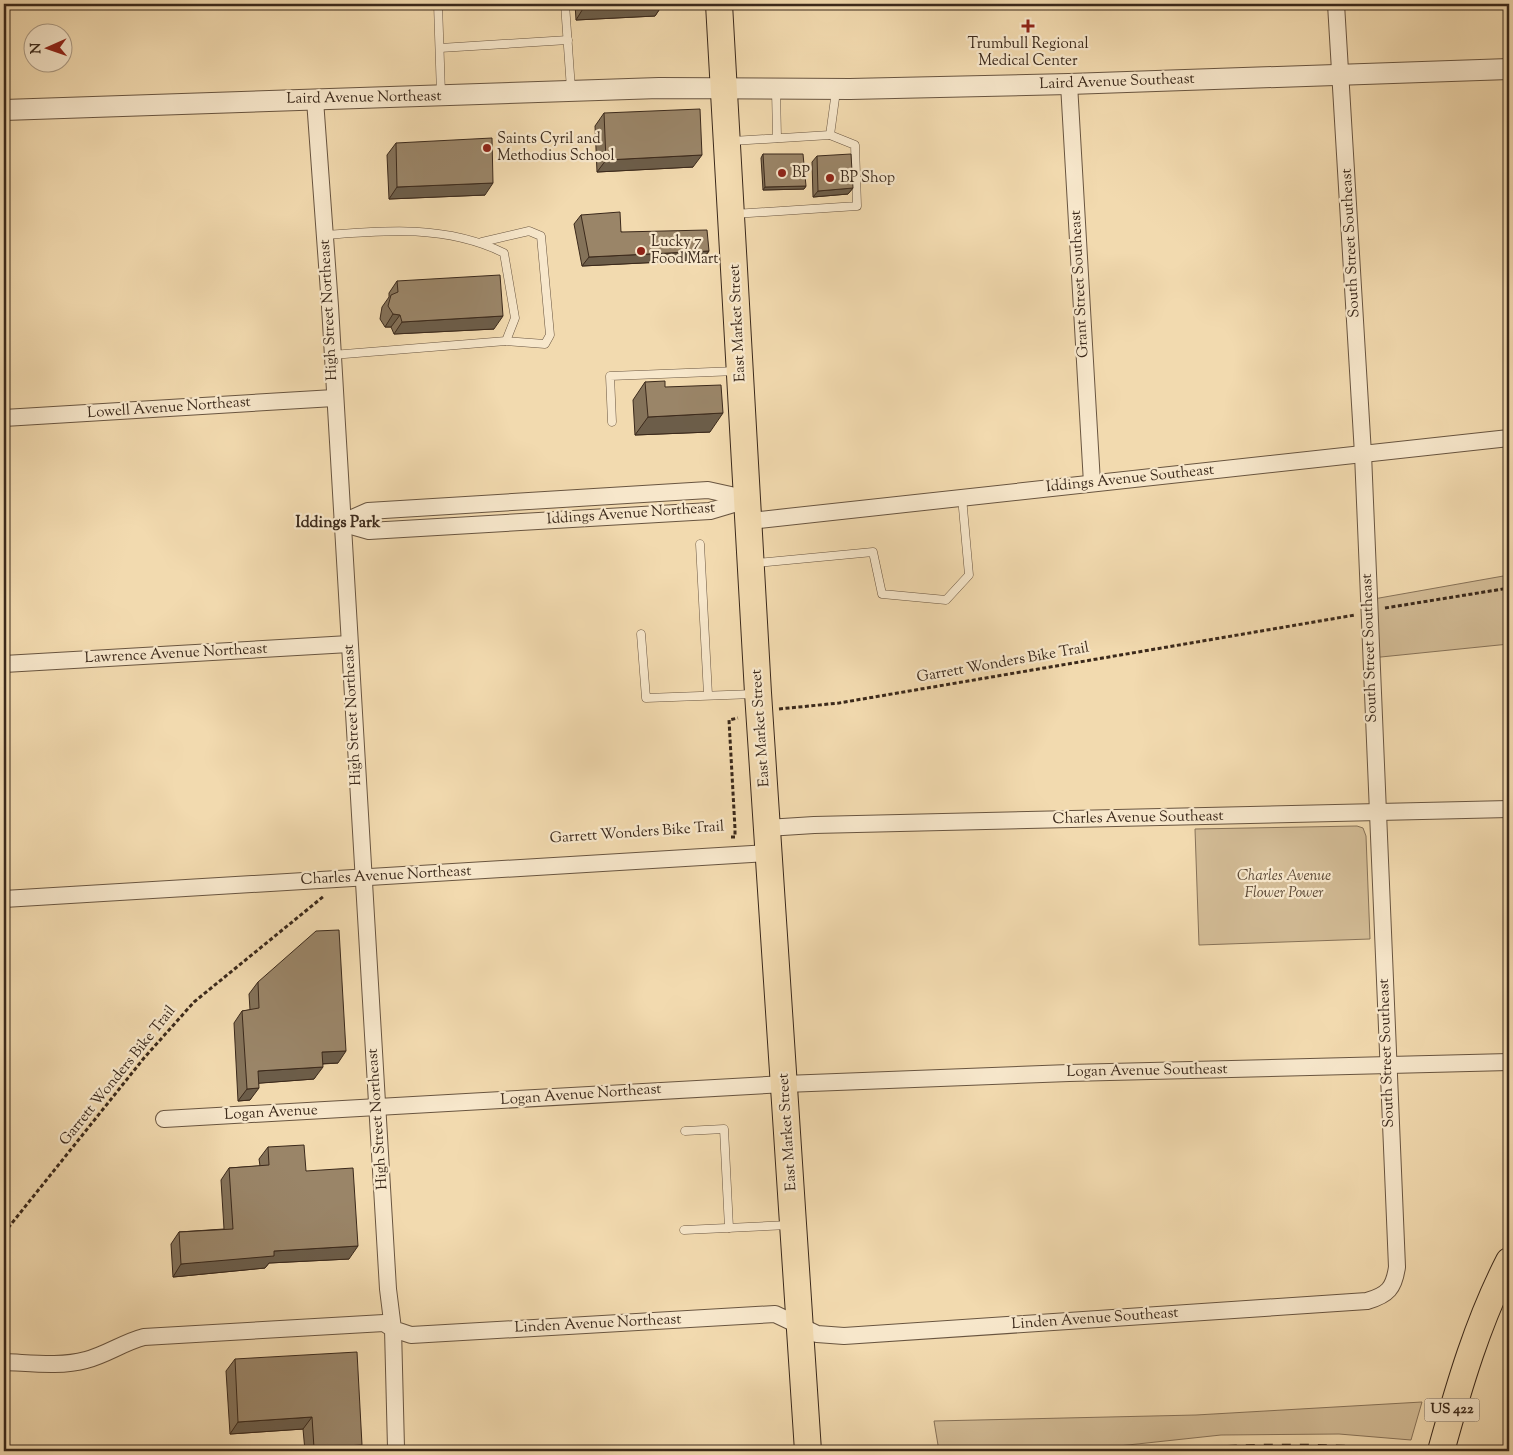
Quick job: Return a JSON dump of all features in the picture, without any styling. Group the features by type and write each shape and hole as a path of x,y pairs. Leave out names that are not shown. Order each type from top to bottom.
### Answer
{"main road":[{"name":"East Market Street","path":"719,4 759,703 808,1451"},
{"name":"US 422","path":"1441,1451 1464,1368 1496,1285 1509,1260"}],"street":[{"name":"South Street Southeast","path":"1336,4 1363,454 1397,1267 1395,1281 1390,1291"},
{"name":"Laird Avenue Southeast","path":"724,89 836,89 1069,84 1509,69"},
{"name":"Grant Street Southeast","path":"1069,84 1092,483"},
{"name":"Laird Avenue Northeast","path":"4,110 724,89"},
{"name":"High Street Northeast","path":"315,100 325,236 388,1289 393,1329 396,1448"},
{"name":"Lowell Avenue Northeast","path":"4,418 334,398"},
{"name":"Iddings Avenue Southeast","path":"749,510 962,497 1509,438"},
{"name":"Iddings Avenue Northeast","path":"341,523 368,511 708,490 749,510"},
{"name":"Lawrence Avenue Northeast","path":"4,664 349,644"},
{"name":"Charles Avenue Southeast","path":"768,840 814,825 1509,809"},
{"name":"Charles Avenue Northeast","path":"4,899 362,878 768,840"},
{"name":"Logan Avenue Southeast","path":"785,1084 1069,1072 1509,1062"},
{"name":"Logan Avenue Northeast","path":"378,1108 785,1084"},
{"name":"Logan Avenue","path":"164,1119 378,1108"},
{"name":"Linden Avenue Southeast","path":"800,1327 824,1336 844,1336 1367,1301 1381,1297 1390,1291"},
{"name":"Linden Avenue Northeast","path":"5,1362 47,1363 86,1360 127,1341 144,1337 384,1323 393,1329 410,1335 775,1314 800,1327"}],"lane":[{"path":"438,4 441,96"},
{"path":"565,4 571,92"},
{"path":"440,48 568,40"},
{"path":"776,89 777,138"},
{"path":"830,136 836,89"},
{"path":"728,141 830,136 855,144 858,206 732,214"},
{"path":"325,236 376,230 434,232 482,242 504,253 515,318 506,341"},
{"path":"332,355 506,341 545,344 550,335 541,236 529,231 482,242"},
{"path":"612,422 610,376 741,371"},
{"path":"752,563 874,552 882,594 946,600 969,575 962,497"},
{"path":"700,544 708,695"},
{"path":"641,634 646,698 708,695 759,703"},
{"path":"685,1131 724,1129 729,1228"},
{"path":"684,1230 794,1224"}],"path":[{"path":"1384,608 1509,588"},
{"name":"Garrett Wonders Bike Trail","path":"725,838 735,837 736,829 729,720 759,703 839,703 1359,615"},
{"name":"Garrett Wonders Bike Trail","path":"4,1233 144,1058 194,1002 343,879"}],"green space":[{"path":"1509,575 1509,644 1371,658 1368,600"},
{"name":"Charles Avenue Flower Power","path":"1357,826 1363,828 1366,836 1370,939 1199,945 1195,829"},
{"path":"1422,1402 1411,1440 1339,1434 1221,1435 1072,1451 939,1451 934,1421 1196,1415"}],"building":[{"path":"584,4 661,4 584,7"},
{"path":"700,109 702,155 606,160 604,113"},
{"path":"492,138 493,183 397,187 396,143"},
{"name":"BP","path":"763,154 803,154 806,186 765,187"},
{"name":"BP Shop","path":"851,154 853,188 818,191 817,156"},
{"name":"Lucky 7 Food Mart","path":"620,212 621,232 707,230 709,251 589,257 581,215"},
{"path":"500,275 503,316 402,322 400,315 393,314 388,306 391,295 398,292 397,281"},
{"path":"665,381 665,387 721,385 723,413 648,417 645,382"},
{"path":"339,930 346,1051 322,1052 323,1067 258,1071 259,1088 247,1089 242,1011 259,1008 258,982 316,931"},
{"path":"304,1145 306,1171 353,1168 358,1246 274,1251 274,1256 181,1264 179,1232 233,1229 229,1168 269,1165 268,1147"},
{"path":"357,1352 362,1445 314,1448 312,1417 238,1422 235,1359"}],"railway":[{"path":"1174,1451 1237,1446 1332,1446 1427,1451"}],"place":[{"name":"Trumbull Regional Medical Center","path":"1028,26"},
{"name":"Saints Cyril and Methodius School","path":"487,148"},
{"name":"BP","path":"782,173"},
{"name":"BP Shop","path":"830,178"},
{"name":"Lucky 7 Food Mart","path":"641,251"}],"district":[{"name":"Iddings Park","path":"338,523"}]}
